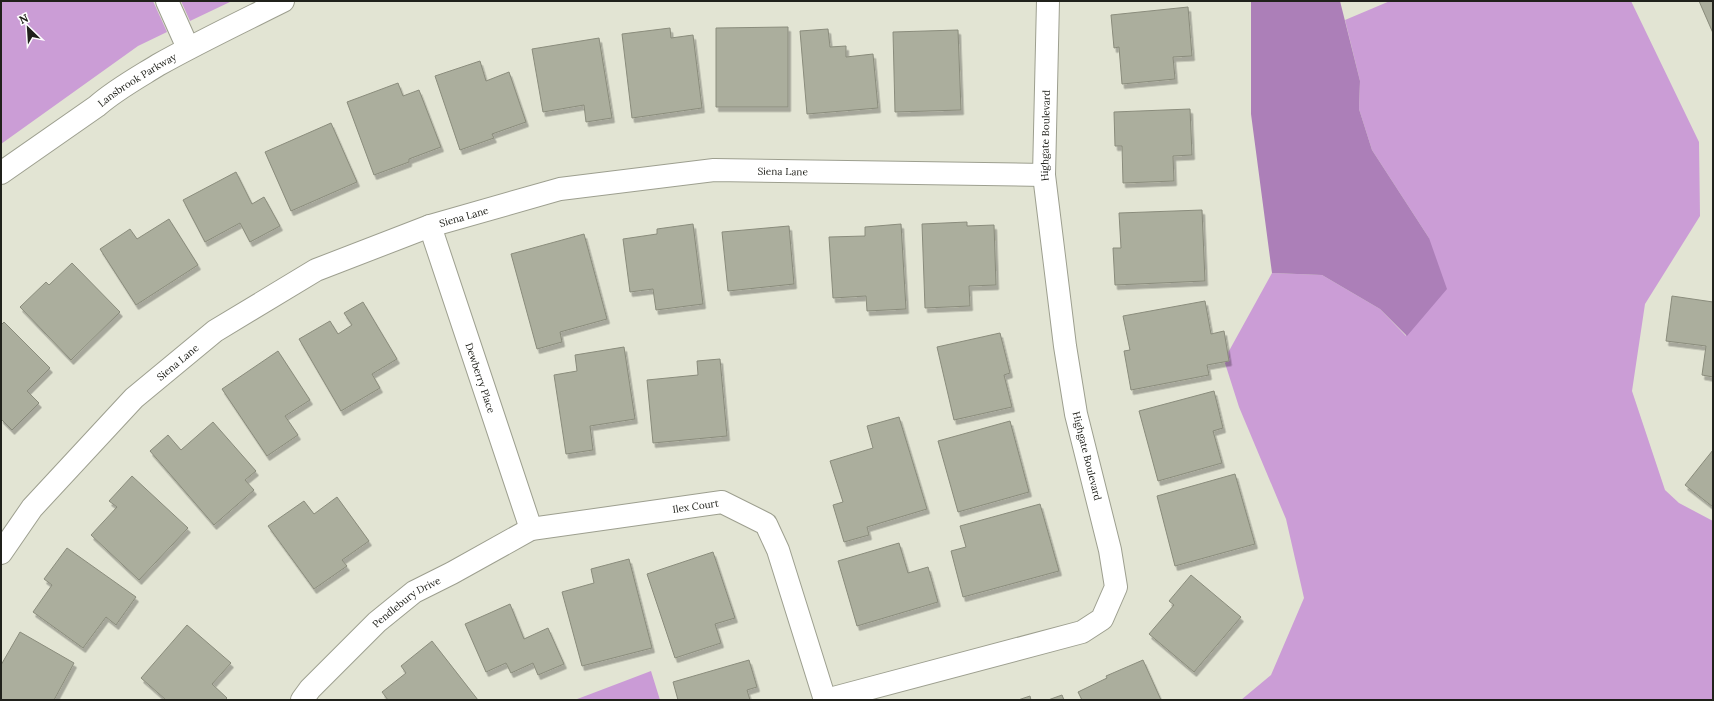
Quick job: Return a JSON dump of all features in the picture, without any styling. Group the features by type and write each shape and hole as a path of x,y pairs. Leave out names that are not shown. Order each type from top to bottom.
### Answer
{"street":[{"path":"167,1 188,48"},
{"name":"Lansbrook Parkway","path":"1,173 108,97 188,48 283,1"},
{"name":"Highgate Boulevard","path":"825,700 1082,632 1102,619 1116,587 1110,550 1076,414 1064,346 1044,175 1048,1"},
{"name":"Siena Lane","path":"1,553 32,508 134,398 215,331 316,270 430,226 560,189 714,170 1044,175"},
{"name":"Dewberry Place","path":"430,226 531,530"},
{"name":"Ilex Court","path":"531,530 722,502 766,524 778,550 825,700"},
{"name":"Pendlebury Drive","path":"302,700 310,688 378,622 414,592 531,530"}],"shaded area":[{"path":"1,1 153,1 167,32 138,46 1,144"},
{"path":"181,1 232,1 190,21"},
{"path":"1251,1 1340,1 1360,81 1359,109 1372,150 1429,238 1447,289 1407,336 1380,309 1322,275 1272,273 1251,114"},
{"path":"1390,1 1631,1 1699,142 1700,216 1645,304 1632,391 1665,490 1679,503 1713,521 1713,700 1241,700 1271,675 1304,598 1286,519 1239,407 1224,360 1272,273 1322,275 1380,309 1406,336 1429,238 1372,150 1359,109 1360,81 1345,20"},
{"path":"651,671 660,700 574,700 580,698"}],"building":[{"path":"1699,1 1713,1 1713,33"},
{"path":"1188,7 1192,56 1173,57 1175,79 1122,84 1119,47 1114,48 1111,15"},
{"path":"788,27 788,107 716,107 716,28"},
{"path":"670,28 671,38 693,35 702,108 632,118 622,34"},
{"path":"828,29 830,47 846,46 846,57 873,54 878,108 807,114 800,31"},
{"path":"958,30 961,110 895,112 893,32"},
{"path":"599,38 612,118 586,122 584,105 543,112 532,49"},
{"path":"480,61 486,81 509,72 526,122 492,134 494,138 460,150 435,76"},
{"path":"398,83 403,96 419,90 441,147 409,159 409,162 374,175 347,102"},
{"path":"1190,109 1192,155 1173,156 1174,181 1123,183 1122,146 1115,146 1114,112"},
{"path":"331,123 357,182 291,211 265,152"},
{"path":"236,172 252,204 264,197 280,226 250,242 240,223 205,242 183,200"},
{"path":"1202,210 1205,281 1115,285 1113,248 1121,248 1119,213"},
{"path":"169,219 198,265 136,305 100,249 130,229 137,239"},
{"path":"967,222 967,226 994,225 996,285 969,286 970,306 925,308 922,224"},
{"path":"693,224 703,304 656,310 653,289 630,292 623,239 657,234 657,229"},
{"path":"901,224 906,309 867,311 866,296 833,298 829,237 865,236 865,227"},
{"path":"789,226 794,284 728,291 722,232"},
{"path":"584,234 607,319 560,332 562,342 537,349 511,254"},
{"path":"72,263 120,312 71,360 20,307 46,282 49,285"},
{"path":"1672,296 1713,302 1713,377 1702,375 1706,346 1666,341"},
{"path":"1205,301 1211,334 1224,331 1229,361 1207,365 1209,375 1131,390 1124,351 1130,350 1123,316"},
{"path":"363,302 397,359 372,374 380,388 341,411 299,339 330,321 338,334 352,325 344,313"},
{"path":"4,322 50,368 27,391 39,403 12,430 1,419 1,325"},
{"path":"1000,333 1010,373 1004,375 1012,407 954,420 937,347"},
{"path":"624,347 635,419 590,426 593,450 566,454 554,375 577,371 575,355"},
{"path":"278,351 310,400 285,416 298,435 267,456 222,389"},
{"path":"720,359 727,436 653,443 647,380 698,375 697,361"},
{"path":"1214,391 1223,428 1213,431 1222,463 1158,481 1139,411"},
{"path":"899,417 927,509 867,527 869,535 844,542 833,505 843,502 830,461 873,448 867,426"},
{"path":"1010,421 1029,492 958,512 938,441"},
{"path":"213,422 256,471 245,480 254,490 214,525 150,451 168,435 181,450"},
{"path":"1713,450 1713,507 1685,485"},
{"path":"1235,474 1255,544 1175,566 1157,496"},
{"path":"132,476 188,528 139,580 91,535 117,507 109,501"},
{"path":"337,497 369,541 342,560 347,566 314,589 268,526 304,501 314,514"},
{"path":"1040,504 1059,571 963,597 951,551 966,547 960,526"},
{"path":"899,543 908,573 928,567 938,602 857,626 838,561"},
{"path":"67,548 136,597 116,625 106,617 83,648 33,612 52,585 44,579"},
{"path":"713,552 735,618 715,624 721,643 675,658 647,574"},
{"path":"629,559 652,648 582,666 562,592 594,583 591,569"},
{"path":"1191,575 1241,617 1194,672 1149,634 1174,605 1169,601"},
{"path":"510,604 524,639 548,628 564,664 538,675 533,663 511,673 506,663 486,672 465,624"},
{"path":"187,625 231,663 212,684 227,698 225,700 166,700 141,678"},
{"path":"20,632 74,663 54,700 1,700 1,665"},
{"path":"432,641 478,700 388,700 382,692 406,673 401,666"},
{"path":"749,660 757,687 747,690 750,700 678,700 673,682"},
{"path":"1143,660 1161,700 1082,700 1078,692 1107,678 1106,676"},
{"path":"1062,695 1064,700 1048,700"},
{"path":"1030,696 1031,700 1018,700"}]}
